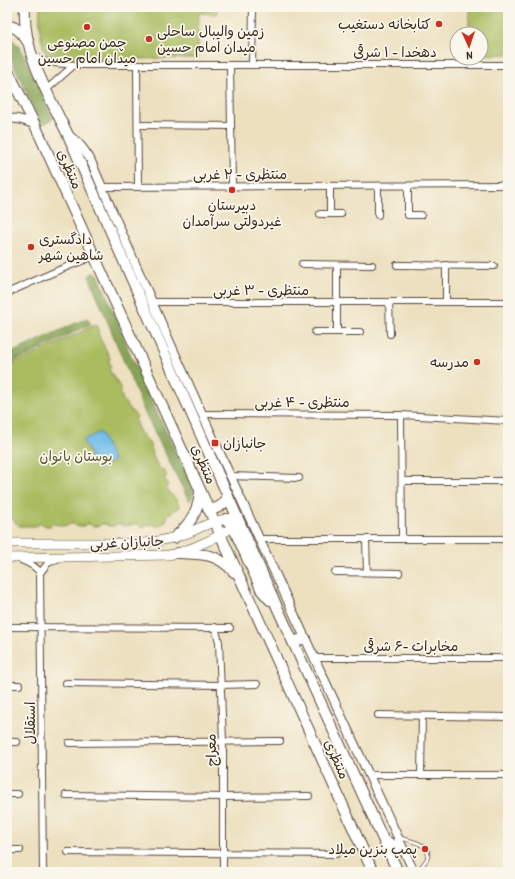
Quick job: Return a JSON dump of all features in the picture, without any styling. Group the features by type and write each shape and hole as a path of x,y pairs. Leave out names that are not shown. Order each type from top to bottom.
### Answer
{"main road":[{"path":"26,7 28,42"},
{"path":"7,26 12,26 20,31 28,42"},
{"name":"منتظری","path":"28,42 46,90 68,135 228,496 234,521 277,607 398,872"},
{"name":"منتظری","path":"8,73 35,125 373,872"},
{"path":"170,539 184,530 194,515 199,501 200,489"},
{"path":"208,509 215,509 223,505 228,496"},
{"name":"جانبازان غربی","path":"10,543 145,543 170,539 214,521 234,521"},
{"path":"234,521 247,559 262,591 277,607"},
{"name":"جانبازان غربی","path":"9,558 169,555 195,548 220,535 234,521"},
{"path":"170,539 193,539 197,544 195,548"},
{"path":"178,553 210,556 220,559 227,564 240,579"},
{"path":"234,565 236,560 240,558 247,559"},
{"path":"293,642 305,638"},
{"path":"384,840 405,852"}],"street":[{"path":"252,65 254,7"},
{"name":"دهخدا - ۱ شرقی","path":"32,55 45,62 74,65 508,65"},
{"path":"46,90 74,65"},
{"path":"137,65 138,187"},
{"path":"230,65 232,186"},
{"path":"7,119 11,118 26,121 35,125"},
{"path":"138,125 231,126"},
{"name":"منتظری","path":"68,135 83,147 90,159 151,302 414,872"},
{"name":"منتظری - ۲ غربی","path":"102,187 508,185"},
{"path":"330,186 330,214"},
{"path":"378,186 378,214"},
{"path":"408,186 408,215 421,215"},
{"path":"320,214 341,214"},
{"path":"7,293 94,256"},
{"path":"302,264 372,265"},
{"path":"337,265 338,332"},
{"path":"397,266 494,266"},
{"path":"446,266 446,302"},
{"name":"منتظری - ۳ غربی","path":"151,302 508,302"},
{"path":"389,302 390,334"},
{"path":"315,332 360,332"},
{"name":"منتظری - ۴ غربی","path":"202,414 401,415 508,421"},
{"path":"401,415 402,539"},
{"path":"231,476 298,478"},
{"path":"402,481 508,481"},
{"path":"260,539 508,539"},
{"path":"366,539 367,572"},
{"path":"9,558 29,563 38,569 40,574 48,563 52,560 60,558"},
{"path":"335,572 399,573"},
{"name":"استقلال","path":"40,574 42,627 42,872"},
{"path":"7,627 230,628"},
{"name":"معراج","path":"215,627 219,642 223,741 223,872"},
{"name":"مخابرات -۶ شرقی","path":"314,658 508,658"},
{"path":"66,684 257,684"},
{"path":"7,685 18,685"},
{"path":"378,715 508,717"},
{"path":"421,776 422,716"},
{"path":"69,742 280,741"},
{"path":"7,742 17,742"},
{"path":"369,775 508,776"},
{"path":"7,794 18,794"},
{"path":"66,795 224,797 309,796"},
{"path":"7,850 20,850"},
{"path":"68,852 336,854"}],"lane":[{"path":"7,536 10,543"},
{"path":"398,838 415,842 424,847 427,852 427,858 418,872"}],"green space":[{"path":"40,7 218,7 217,14 199,13 198,58 56,60 47,55 43,46 41,39"},
{"path":"469,7 508,7 508,54 489,55 489,26 469,26"},
{"path":"9,36 20,47 53,119 41,125 8,51"},
{"path":"93,272 98,274 131,356 193,490 192,498 189,501 144,411 89,276"},
{"path":"87,318 91,324 7,365 7,345 11,353"},
{"name":"بوستان بانوان","path":"97,324 99,330 98,334 110,358 109,362 111,367 109,369 121,389 123,400 137,417 135,420 140,432 149,443 152,454 160,469 164,470 167,476 164,478 168,484 166,488 177,500 180,507 169,514 166,521 161,526 155,526 153,524 141,527 138,524 122,526 121,524 117,524 115,526 108,526 107,524 101,524 99,526 92,526 90,524 86,524 84,526 76,526 74,524 70,524 67,526 53,524 51,526 45,526 43,524 38,524 36,526 19,526 11,518 7,518 7,367"}],"water":[{"path":"100,432 114,461 97,469 83,440"}],"place":[{"name":"کتابخانه دستغیب","path":"439,24"},
{"name":"چمن مصنوعی میدان امام حسین","path":"87,27"},
{"name":"زمین والیبال ساحلی میدان امام حسین","path":"149,39"},
{"name":"دبیرستان غیردولتی سرآمدان","path":"232,190"},
{"name":"دادگستری شاهین شهر","path":"31,247"},
{"name":"مدرسه","path":"477,362"},
{"name":"جانبازان","path":"215,443"},
{"name":"پمپ بنزین میلاد","path":"425,849"}]}
